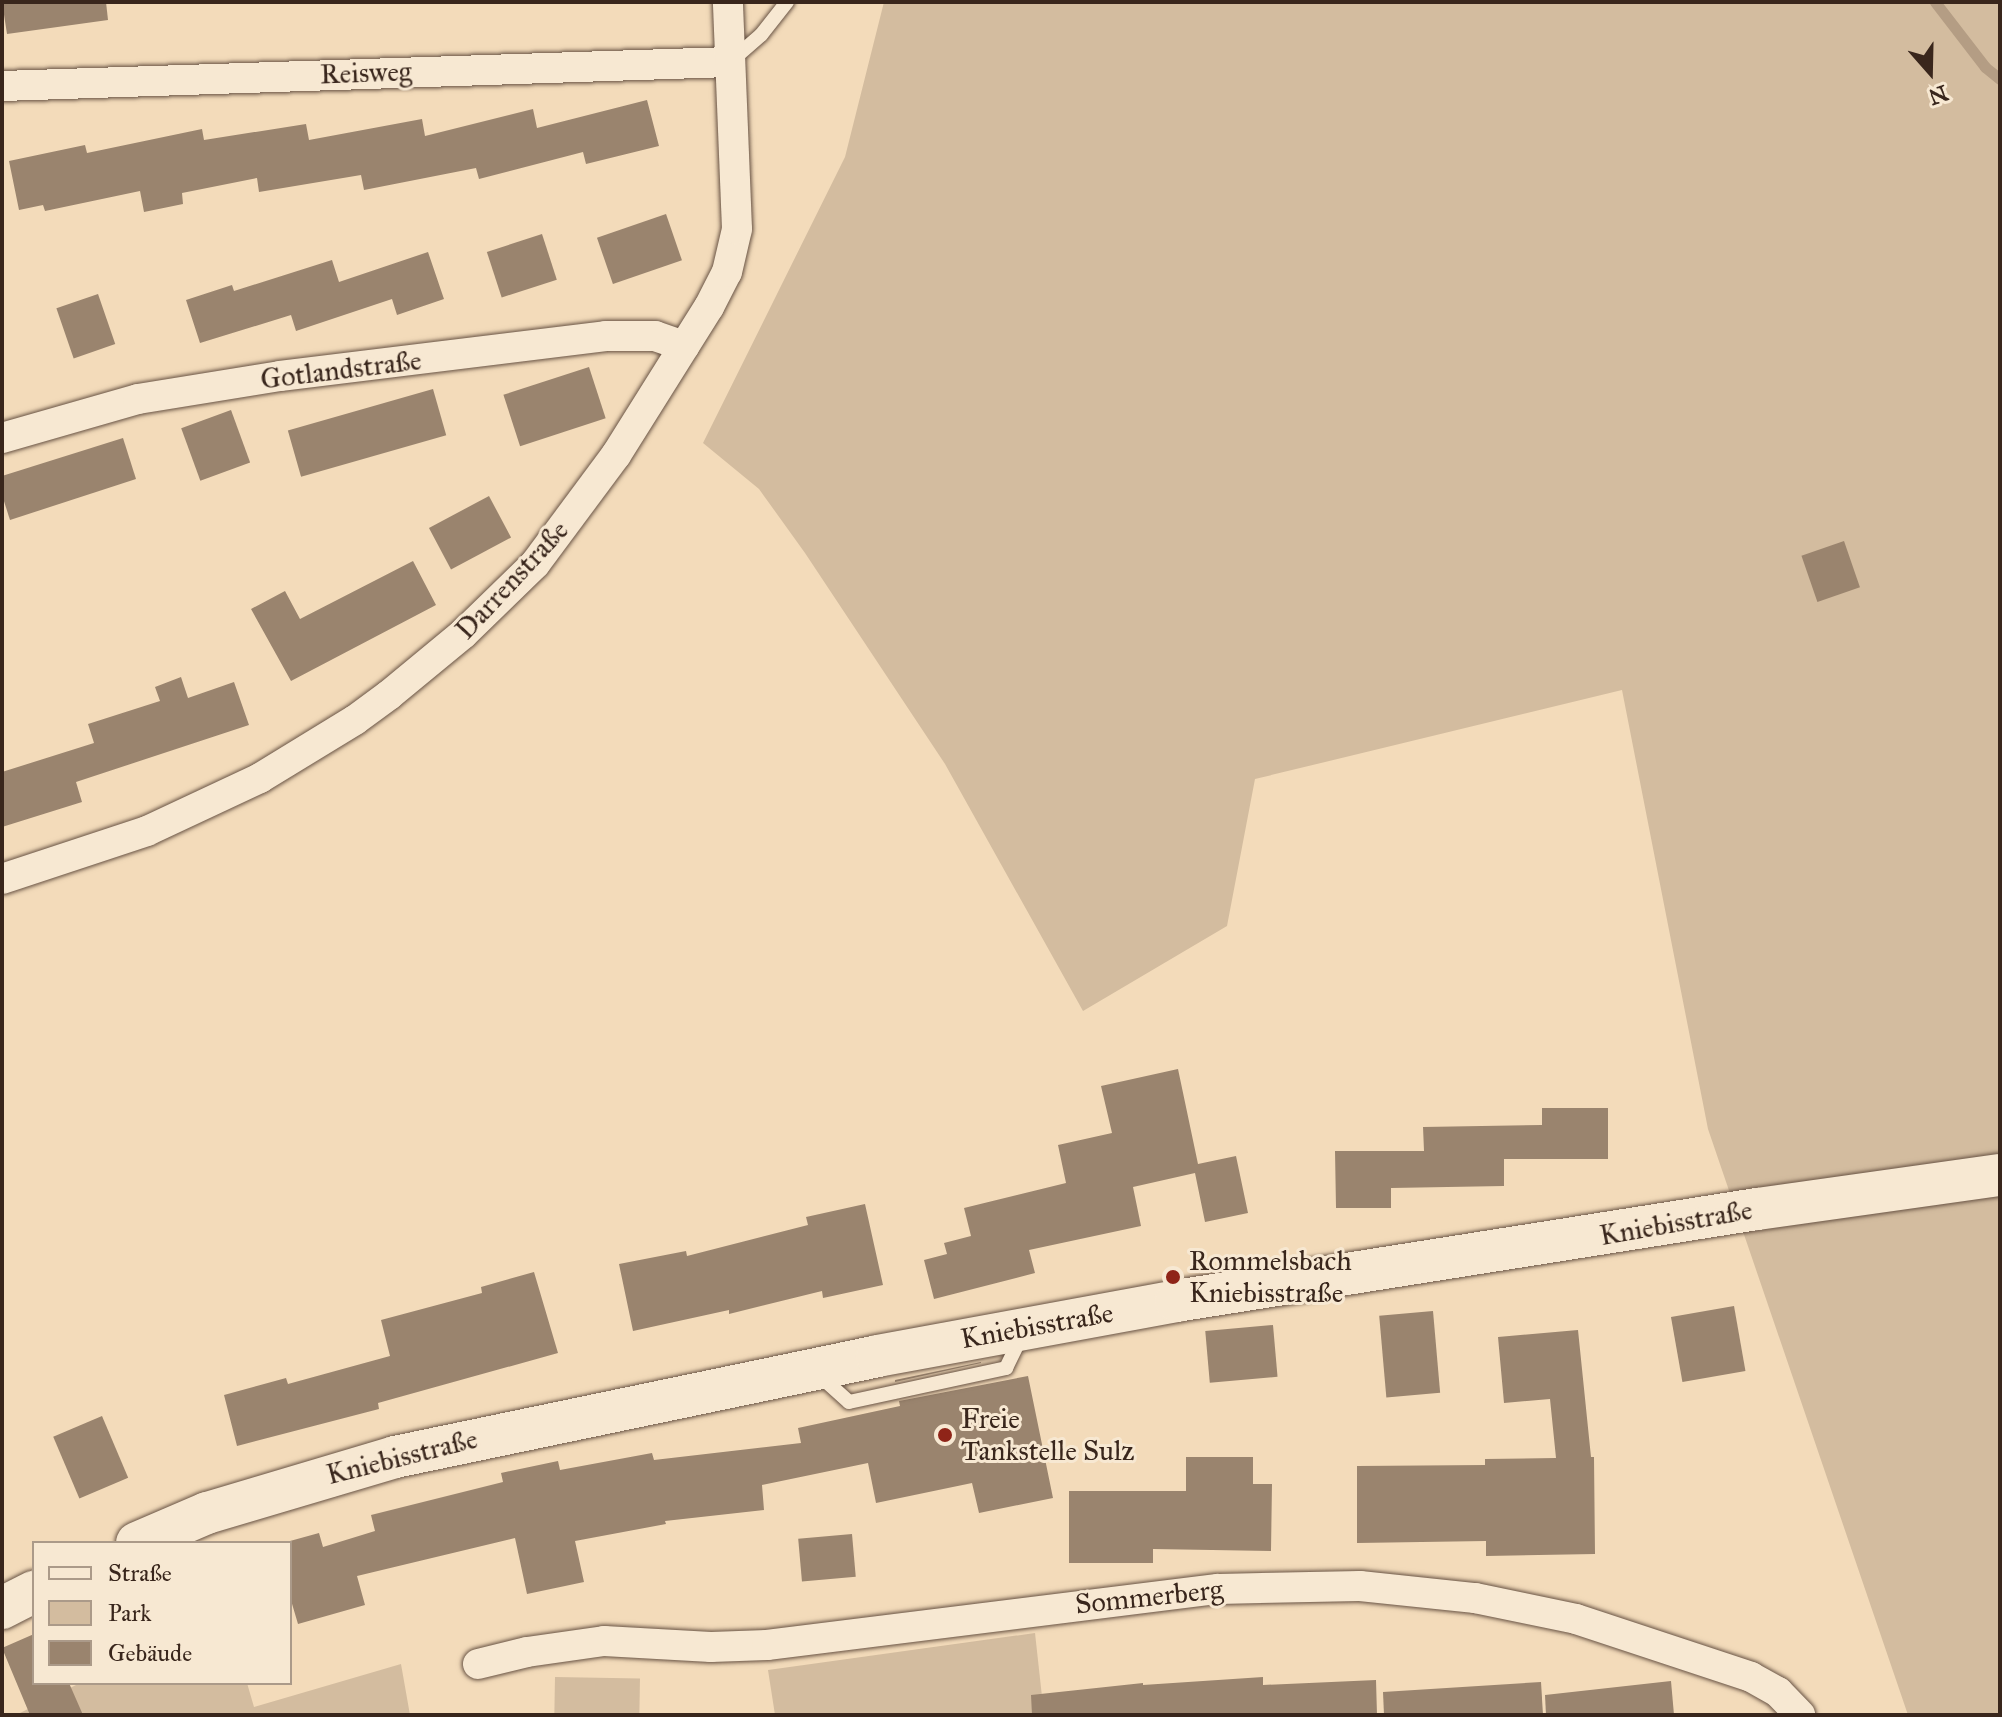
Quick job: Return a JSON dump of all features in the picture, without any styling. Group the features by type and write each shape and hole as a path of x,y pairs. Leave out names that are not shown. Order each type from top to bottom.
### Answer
{"street":[{"name":"Darrenstraße","path":"2,879 187,815 296,757 389,695 463,634 535,564 616,455 719,289 735,249 737,229 728,2"},
{"name":"Reisweg","path":"2,86 730,62"},
{"name":"Gotlandstraße","path":"2,438 138,399 280,376 606,336 655,336 684,346"},
{"name":"Kniebisstraße","path":"142,1541 207,1513 395,1457 1026,1327 1757,1209 2000,1175"},
{"name":"Sommerberg","path":"478,1664 527,1652 604,1641 711,1647 767,1645 1192,1591 1285,1584 1360,1586 1475,1598 1576,1619 1751,1677 1778,1692 1800,1715"},
{"path":"2,1608 32,1593"}],"lane":[{"path":"730,62 761,35 787,2"}],"green space":[{"path":"884,2 2000,2 2000,1715 1908,1715 1708,1129 1622,690 1255,779 1227,926 1083,1011 945,764 805,553 759,489 703,443 845,157"},
{"path":"1035,1633 1044,1715 775,1715 768,1670"},
{"path":"401,1664 410,1715 16,1715 76,1685 248,1685 254,1707"},
{"path":"555,1677 640,1678 639,1715 554,1715"}],"building":[{"path":"2,2 106,2 108,20 7,34"},
{"path":"647,100 659,146 586,164 583,152 479,179 476,168 364,190 361,175 259,192 257,178 182,193 183,204 144,212 140,191 45,211 43,205 19,210 9,161 85,145 87,153 202,129 204,140 306,124 309,140 422,119 425,136 533,109 537,128"},
{"path":"666,214 682,260 613,284 597,238"},
{"path":"542,234 557,280 502,298 487,252"},
{"path":"428,252 444,299 397,315 392,299 296,331 291,315 200,343 186,300 232,285 234,291 332,260 339,282"},
{"path":"98,294 115,344 74,358 56,308"},
{"path":"589,367 606,418 520,446 503,395"},
{"path":"433,389 446,435 301,477 288,431"},
{"path":"231,410 250,463 200,481 181,428"},
{"path":"123,438 136,479 10,520 2,495 2,476"},
{"path":"489,496 511,537 451,569 429,528"},
{"path":"1844,541 1860,587 1817,602 1801,556"},
{"path":"413,561 436,605 291,681 251,609 285,591 300,619"},
{"path":"181,677 188,698 234,682 249,725 76,782 82,802 2,827 2,772 94,743 88,724 160,701 155,687"},
{"path":"1178,1069 1198,1164 1236,1156 1248,1213 1205,1222 1195,1173 1133,1187 1141,1226 1029,1250 1035,1273 934,1299 924,1260 947,1254 944,1243 971,1236 964,1208 1066,1183 1058,1145 1112,1133 1101,1086"},
{"path":"1542,1108 1608,1108 1608,1159 1504,1159 1504,1186 1391,1188 1391,1208 1336,1208 1335,1151 1424,1151 1423,1127 1542,1125"},
{"path":"865,1204 883,1285 823,1298 822,1291 729,1314 729,1310 633,1331 619,1264 686,1251 687,1256 808,1225 806,1217"},
{"path":"534,1272 558,1353 378,1403 379,1409 237,1446 224,1395 286,1378 288,1384 390,1356 381,1320 482,1293 481,1287"},
{"path":"1734,1306 1745,1371 1682,1382 1671,1317"},
{"path":"1433,1311 1440,1393 1386,1397 1379,1316"},
{"path":"1273,1325 1278,1377 1210,1383 1205,1331"},
{"path":"1578,1330 1591,1457 1594,1457 1595,1554 1486,1556 1486,1541 1357,1543 1357,1466 1485,1465 1485,1459 1556,1458 1550,1399 1504,1403 1498,1337"},
{"path":"981,1363 895,1382 895,1380"},
{"path":"1028,1376 1053,1498 979,1513 972,1483 876,1503 868,1463 762,1485 764,1510 665,1521 666,1524 575,1541 584,1582 527,1594 515,1538 357,1576 365,1605 298,1624 292,1604 290,1541 319,1533 323,1547 375,1531 371,1515 503,1482 501,1473 558,1461 560,1470 652,1453 654,1460 801,1443 798,1428 900,1406 899,1401"},
{"path":"102,1416 128,1478 79,1498 53,1437"},
{"path":"1186,1457 1253,1457 1253,1484 1272,1484 1271,1551 1153,1549 1153,1563 1069,1563 1069,1491 1186,1491"},
{"path":"852,1534 856,1577 802,1582 798,1539"},
{"path":"32,1635 32,1685 70,1685 83,1715 30,1715 2,1648"},
{"path":"1263,1677 1263,1685 1376,1680 1377,1715 1032,1715 1031,1695 1143,1683"},
{"path":"1671,1681 1674,1715 1546,1715 1545,1695"},
{"path":"1541,1682 1543,1715 1384,1715 1383,1692"}],"waterway":[{"path":"1935,2 1985,67 2000,79"}],"place":[{"name":"Rommelsbach Kniebisstraße","path":"1173,1277"},
{"name":"Freie Tankstelle Sulz","path":"945,1435"}]}
